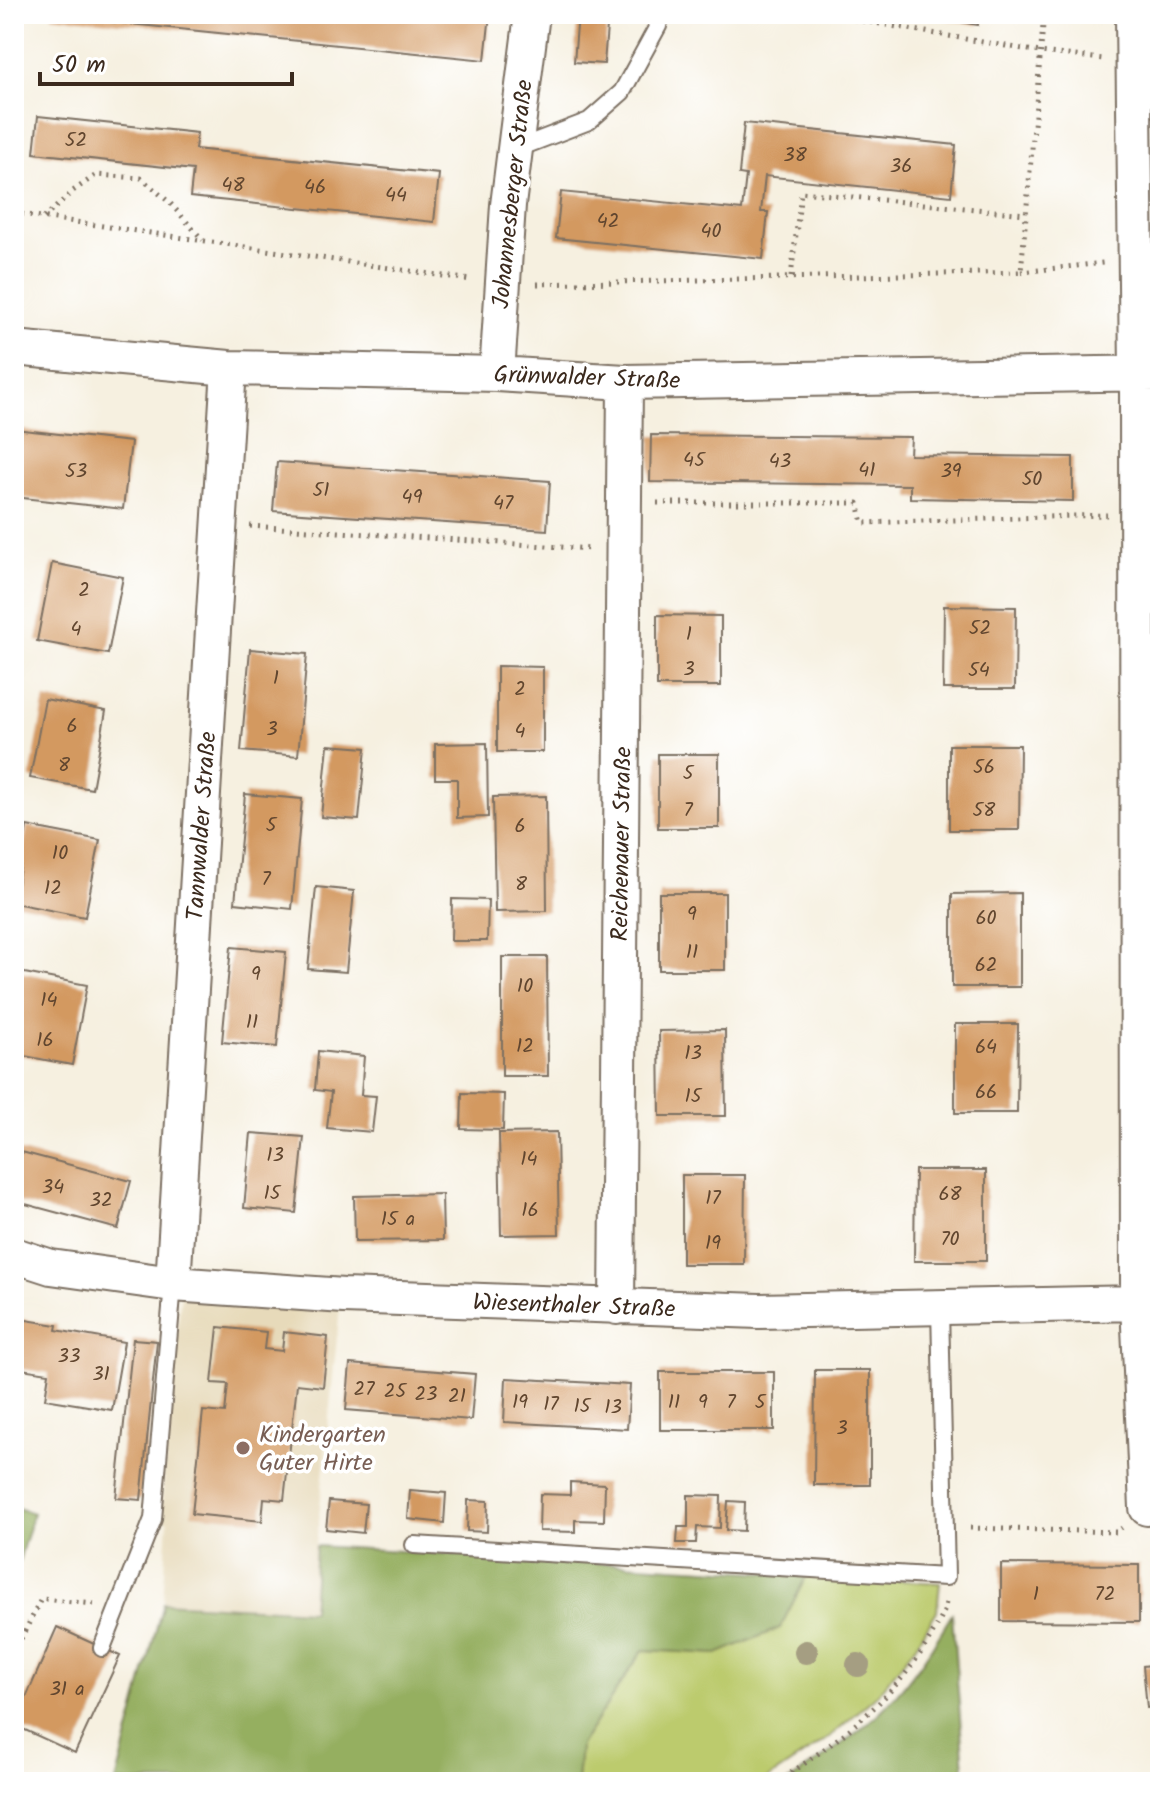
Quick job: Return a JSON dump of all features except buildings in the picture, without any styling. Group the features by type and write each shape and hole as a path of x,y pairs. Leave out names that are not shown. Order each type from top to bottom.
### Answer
{"street":[{"name":"Johannesberger Straße","path":"497,374 514,149 532,14"},
{"path":"1133,14 1136,259 1149,373 1136,514 1138,1303 1153,1507"},
{"name":"Grünwalder Straße","path":"14,348 229,368 497,374 625,382 1149,373"},
{"name":"Tannwalder Straße","path":"173,1284 229,368"},
{"name":"Reichenauer Straße","path":"617,1307 625,382"},
{"name":"Wiesenthaler Straße","path":"14,1255 51,1267 173,1284 344,1296 759,1311 1138,1303"}],"lane":[{"path":"514,149 589,121 622,92 658,26 661,14"},
{"path":"102,1648 153,1519 173,1284"},
{"path":"414,1545 946,1577 940,1308"}],"path":[{"path":"823,14 1040,52 1134,62"},
{"path":"1021,272 1044,14"},
{"path":"44,218 96,175 141,178 169,202 204,241"},
{"path":"791,277 801,192 1026,214"},
{"path":"14,213 502,284 1021,272 1136,259"},
{"path":"624,503 858,503 863,523 1136,514"},
{"path":"220,524 624,551"},
{"path":"945,1527 1116,1532 1153,1507"},
{"path":"778,1782 830,1746 889,1693 922,1652 946,1610 946,1577"},
{"path":"14,1653 41,1599 118,1607"}],"shaded area":[{"path":"181,1292 340,1307 312,1612 163,1603 168,1521 160,1520"}],"green space":[{"path":"14,1507 33,1513 14,1578"},
{"path":"316,1546 807,1575 780,1628 717,1654 643,1650 580,1745 577,1782 116,1782 163,1603 312,1611"},
{"path":"807,1575 940,1583 937,1611 914,1648 876,1696 826,1740 763,1782 577,1782 580,1745 643,1650 717,1654"},
{"path":"952,1614 965,1782 788,1782 852,1736 887,1705 914,1673"}],"place":[{"name":"Kindergarten Guter Hirte","path":"243,1448"}]}
